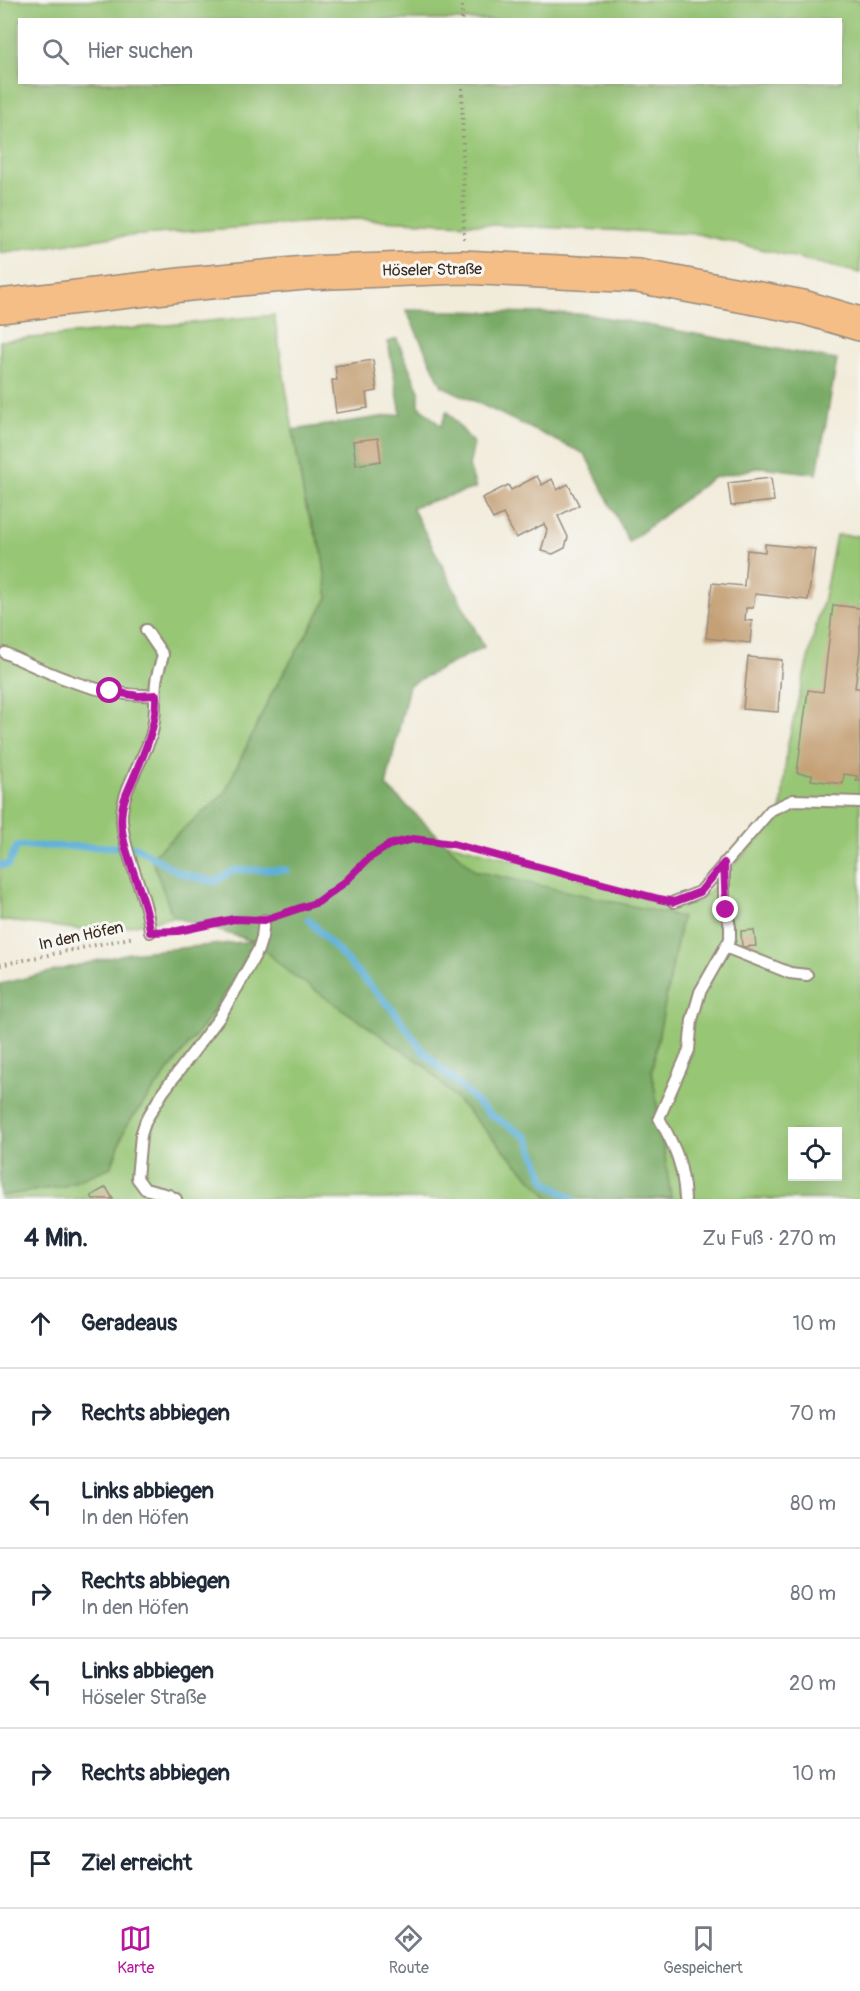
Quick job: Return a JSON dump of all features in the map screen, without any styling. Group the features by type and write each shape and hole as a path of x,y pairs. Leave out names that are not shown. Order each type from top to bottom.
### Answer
{"main road":[{"name":"Höseler Straße","path":"0,306 305,273 462,267 638,276 803,306 860,324"}],"lane":[{"path":"146,630 163,655 157,679 157,711 150,738 121,810 124,838 148,914 150,932"},
{"path":"5,653 63,679 119,693 138,696 156,695"},
{"path":"674,902 700,892 771,810 794,800 860,802"},
{"path":"685,1199 683,1174 674,1145 659,1118 689,1050 692,1020 700,992 730,939 724,899 724,863"},
{"path":"176,1199 145,1189 137,1178 144,1127 163,1092 205,1038 237,988 258,950 264,920"},
{"path":"725,947 790,973 807,975"}],"path":[{"path":"462,0 462,18"},
{"path":"462,84 464,245 462,267"},
{"name":"In den Höfen","path":"0,965 150,932 178,931 234,919 264,920 318,902 345,882 369,858 389,845 413,839 453,844 674,902"}],"green space":[{"path":"0,0 860,0 860,273 698,234 353,219 114,237 0,253"},
{"path":"406,310 587,314 837,360 817,474 762,467 712,478 629,542 585,454 442,386"},
{"path":"274,315 305,504 322,551 328,598 272,693 224,794 151,857 173,917 100,932 0,920 0,341"},
{"path":"397,339 419,391 419,406 441,426 447,411 474,444 469,466 476,488 412,507 484,647 409,685 386,786 475,871 682,917 652,1070 671,1197 550,1199 425,1066 287,971 255,941 239,972 208,1019 126,1126 111,1167 64,1186 0,1196 0,984 129,953 253,941 173,917 151,857 224,794 272,693 328,598 322,551 305,504 293,430 401,414 388,342"},
{"path":"836,535 860,536 860,1199 0,1199 0,1196 64,1186 111,1167 126,1126 208,1019 239,972 255,941 413,839 453,844 659,899 699,902 781,814 787,747"}],"building":[{"path":"373,360 377,391 366,393 368,408 336,413 332,380 337,380 335,366"},
{"path":"378,438 381,461 356,465 353,441"},
{"path":"537,476 542,485 552,479 557,490 568,484 579,505 558,516 568,537 565,548 553,554 541,551 547,530 544,524 516,538 503,514 493,519 482,498 508,485 511,490"},
{"path":"771,478 774,501 731,506 728,483"},
{"path":"765,544 815,549 808,600 755,594 753,608 746,608 745,620 752,621 750,643 706,638 712,583 744,586 747,550 765,552"},
{"path":"833,605 860,608 860,650 855,688 860,688 860,781 856,781 857,776 844,774 843,784 811,780 812,775 797,773 808,690 823,692"},
{"path":"748,657 782,660 778,712 743,709"},
{"path":"754,930 756,946 742,947 741,931"},
{"path":"106,1187 113,1199 93,1199 91,1196"}],"waterway":[{"path":"0,865 8,865 17,846 136,847 180,873 214,882 235,870 287,870"},
{"path":"308,919 394,1011 423,1051 488,1113 528,1138 546,1182 572,1199"}],"route":[{"path":"110,691 138,696 156,695 157,711 154,725 121,810 124,838 148,914 150,932 178,931 234,919 264,920 318,902 345,882 369,858 389,845 413,839 453,844 674,902 700,892 724,863 726,910"}]}
